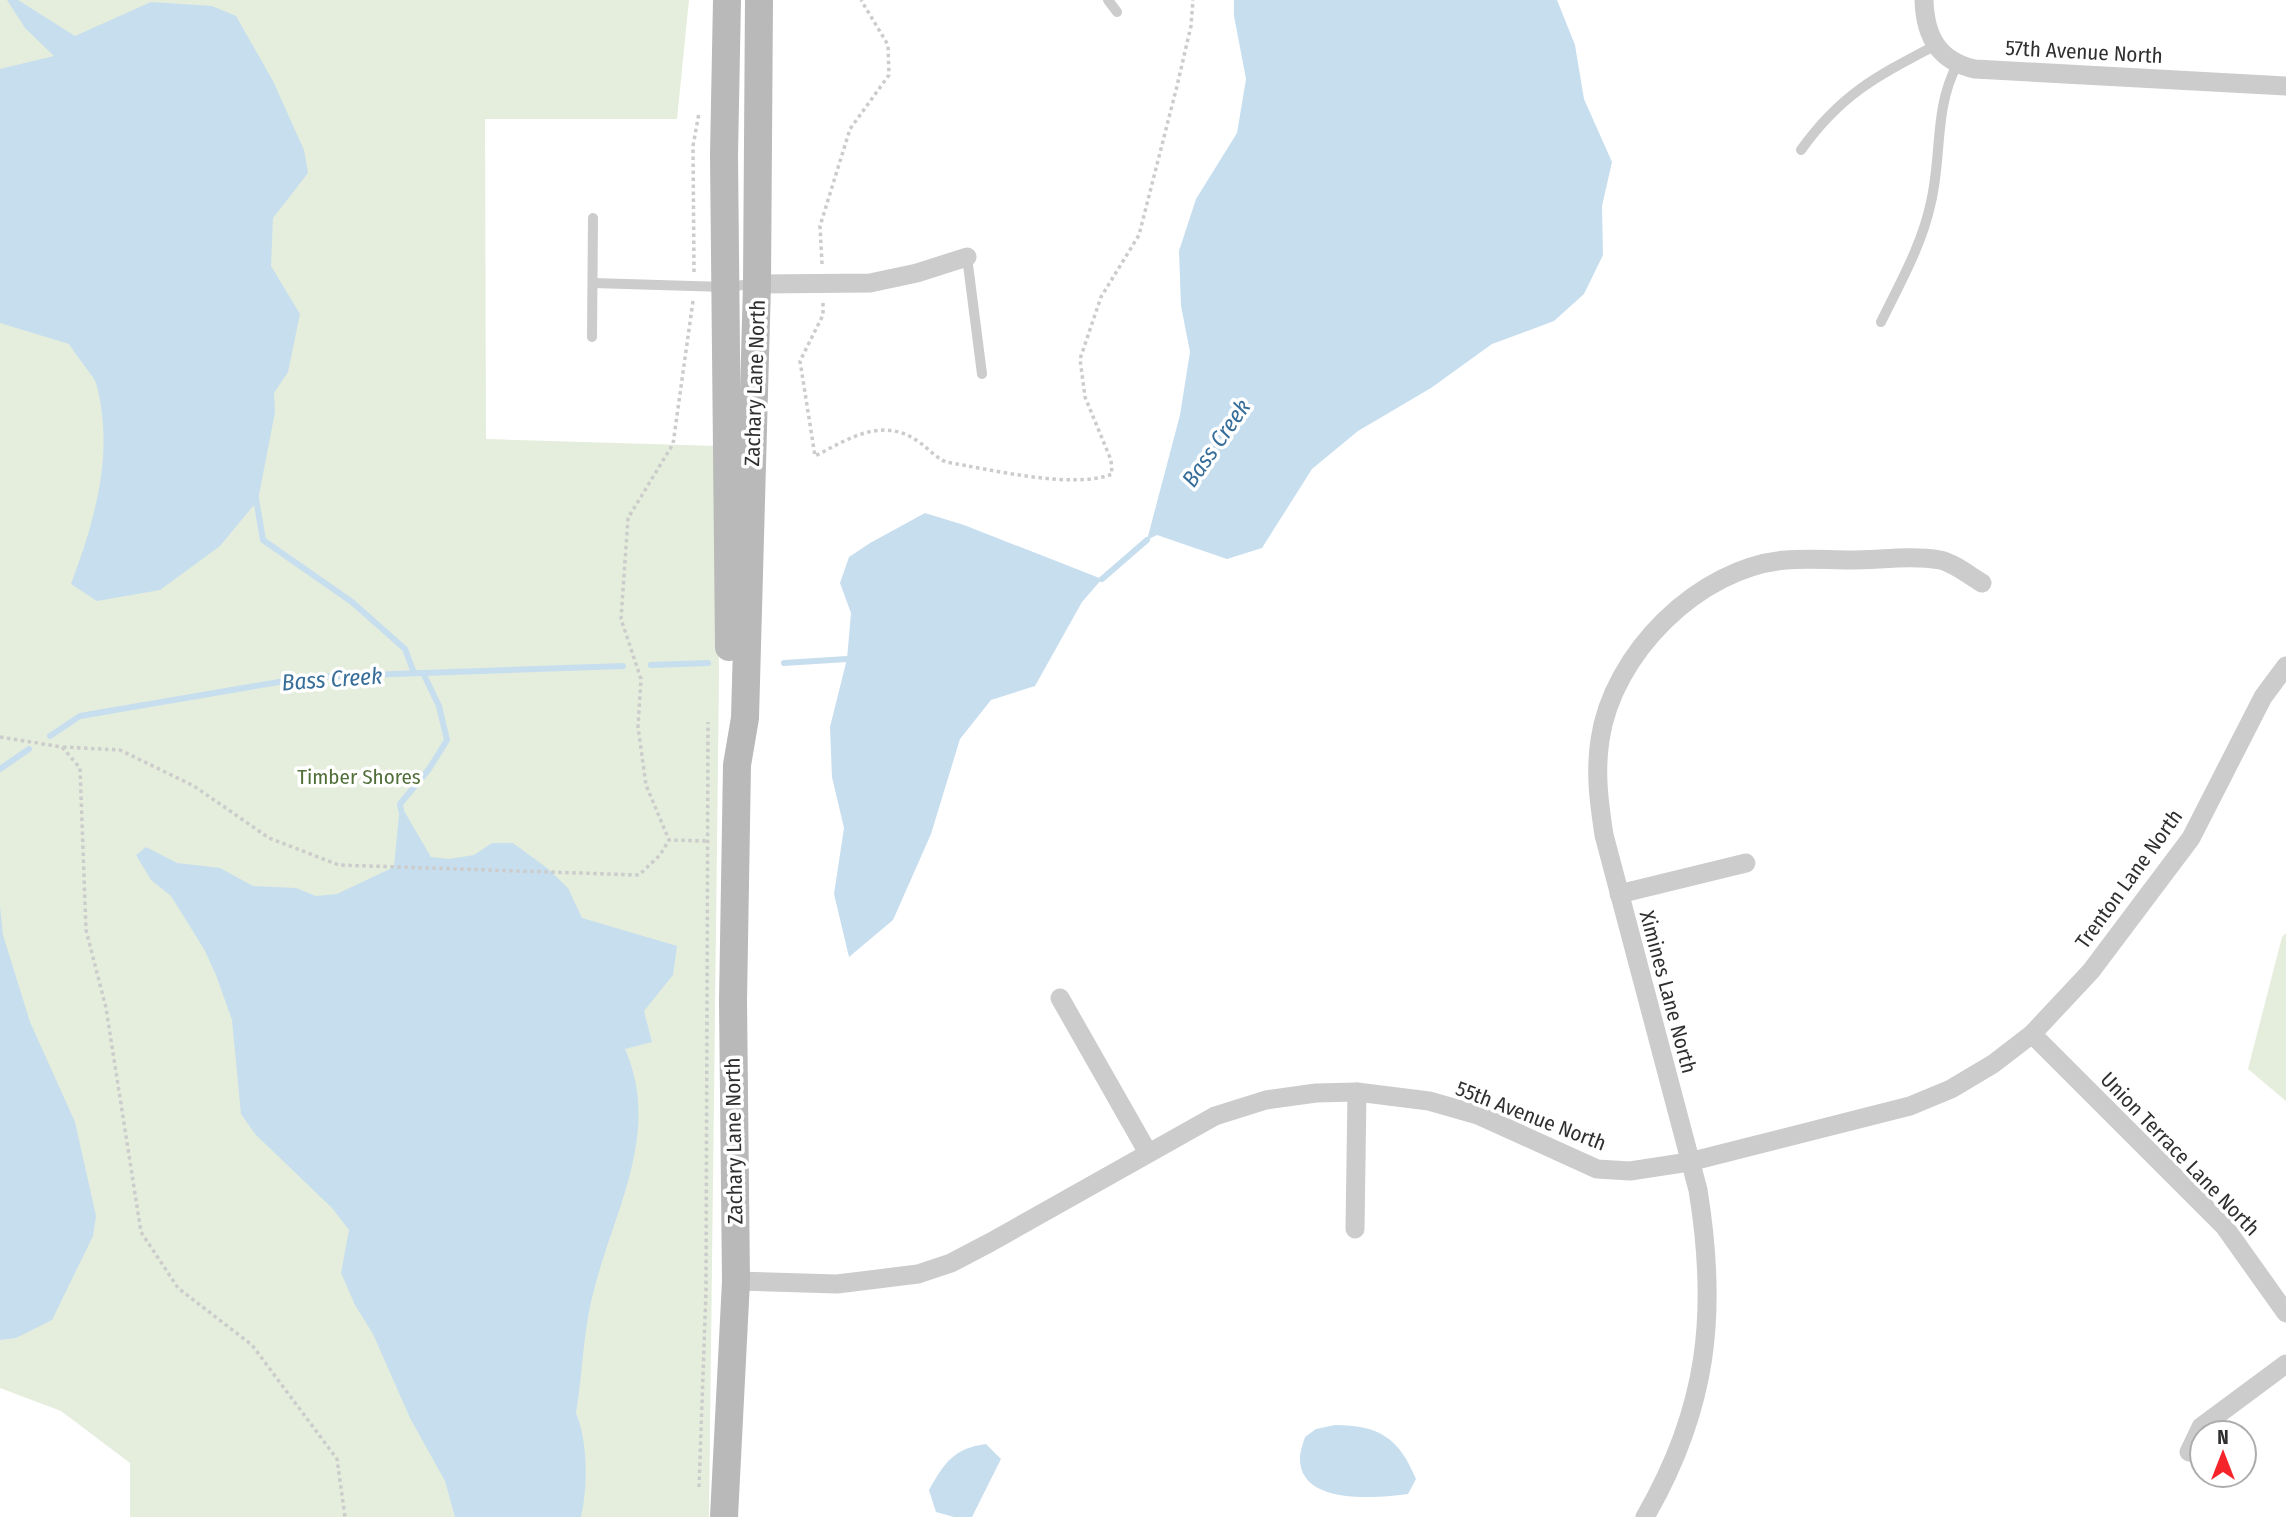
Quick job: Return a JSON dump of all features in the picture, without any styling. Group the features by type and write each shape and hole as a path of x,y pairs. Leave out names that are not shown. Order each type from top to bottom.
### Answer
{"street":[{"name":"Zachary Lane North","path":"727,0 725,287 730,720 737,765"},
{"name":"Zachary Lane North","path":"724,1517 736,1281 733,1001 737,765 745,718 757,284 760,0"},
{"path":"1924,0 1928,36 1943,55 1957,65"},
{"name":"57th Avenue North","path":"1957,65 1975,69 2286,86"},
{"path":"757,284 870,283 917,273 967,257"},
{"name":"Ximines Lane North","path":"1644,1517 1662,1486 1685,1431 1702,1372 1709,1310 1707,1249 1698,1190 1619,894 1596,787 1600,738 1622,673 1661,623 1701,591 1742,572 1784,560 1942,561 1982,583"},
{"name":"Trenton Lane North","path":"2032,1034 2091,971 2191,838 2263,696 2286,666"},
{"path":"1619,894 1746,863"},
{"path":"1060,998 1147,1152"},
{"name":"55th Avenue North","path":"736,1281 837,1284 918,1274 951,1263 1215,1116 1266,1100 1317,1093 1357,1092 1418,1099 1478,1115 1597,1169 1630,1171 1689,1162 1910,1106 1962,1083 1993,1064 2032,1034"},
{"name":"Union Terrace Lane North","path":"2032,1034 2224,1226 2286,1313"},
{"path":"1354,1229 1357,1092"},
{"path":"2212,1419 2286,1364"}],"lane":[{"path":"1108,0 1117,12"},
{"path":"1801,150 1823,119 1851,93 1936,45"},
{"path":"1881,322 1917,249 1929,212 1943,99 1957,65"},
{"path":"592,337 593,218"},
{"path":"967,257 982,374"},
{"path":"593,283 725,287 757,284"}],"path":[{"path":"669,840 646,785 638,727 641,679 621,619 628,518 673,444 694,286 692,146 699,111"},
{"path":"699,1494 706,1291 708,722"},
{"path":"0,737 62,747 120,750 194,786 269,838 339,865 639,875 660,855 669,840"},
{"path":"62,747 80,768 86,930 106,1008 141,1232 178,1288 252,1345 337,1459 345,1517"},
{"path":"669,840 708,841"}],"green space":[{"name":"Timber Shores","path":"0,0 689,0 677,119 485,119 486,439 718,446 719,678 709,1517 130,1517 130,1463 61,1411 0,1388"},
{"path":"2286,933 2286,1101 2248,1069 2282,937"}],"water":[{"path":"7,0 18,0 75,36 151,2 212,6 236,16 273,81 304,150 308,173 273,218 271,266 300,314 288,372 274,393 275,412 258,500 220,546 160,590 97,601 71,584 88,535 100,485 103,435 96,383 69,344 0,323 0,69 54,56 25,28"},
{"path":"1234,0 1557,0 1575,45 1584,99 1612,162 1602,206 1603,255 1584,294 1554,321 1492,344 1431,388 1358,431 1312,469 1262,548 1227,559 1157,535 1147,540 1180,415 1190,352 1181,306 1179,251 1196,199 1237,133 1246,79 1234,16"},
{"path":"925,513 964,525 1102,579 1082,602 1035,686 991,700 960,739 931,834 893,920 849,957 834,894 844,828 832,777 830,727 847,659 851,613 840,583 849,557"},
{"path":"400,804 431,857 449,859 474,855 492,843 513,843 547,868 568,888 582,918 677,946 673,975 644,1011 652,1042 625,1049 635,1079 637,1139 623,1198 595,1286 586,1333 576,1413 583,1437 586,1465 581,1517 455,1517 445,1481 410,1418 373,1334 355,1305 341,1273 349,1230 332,1208 255,1134 241,1114 232,1020 216,975 204,949 171,896 151,880 136,855 146,847 177,863 220,868 253,886 296,888 316,896 337,894 394,867"},
{"path":"0,906 3,935 30,1022 75,1122 96,1216 93,1236 52,1320 16,1338 0,1340"},
{"path":"1335,1425 1375,1431 1395,1444 1416,1479 1408,1494 1379,1497 1343,1496 1326,1492 1312,1484 1303,1473 1300,1458 1305,1437 1316,1429"},
{"path":"986,1444 1001,1459 972,1517 954,1517 936,1512 929,1490 945,1465 958,1453"}],"waterway":[{"path":"255,493 263,540 352,602 405,649 414,673"},
{"name":"Bass Creek","path":"1102,579 1147,540"},
{"name":"Bass Creek","path":"784,663 847,659"},
{"name":"Bass Creek","path":"651,665 708,663"},
{"name":"Bass Creek","path":"50,736 80,716 308,677 623,666"},
{"path":"401,810 400,804 429,769 447,740 439,706 423,673"},
{"name":"Bass Creek","path":"0,769 29,749"}]}
